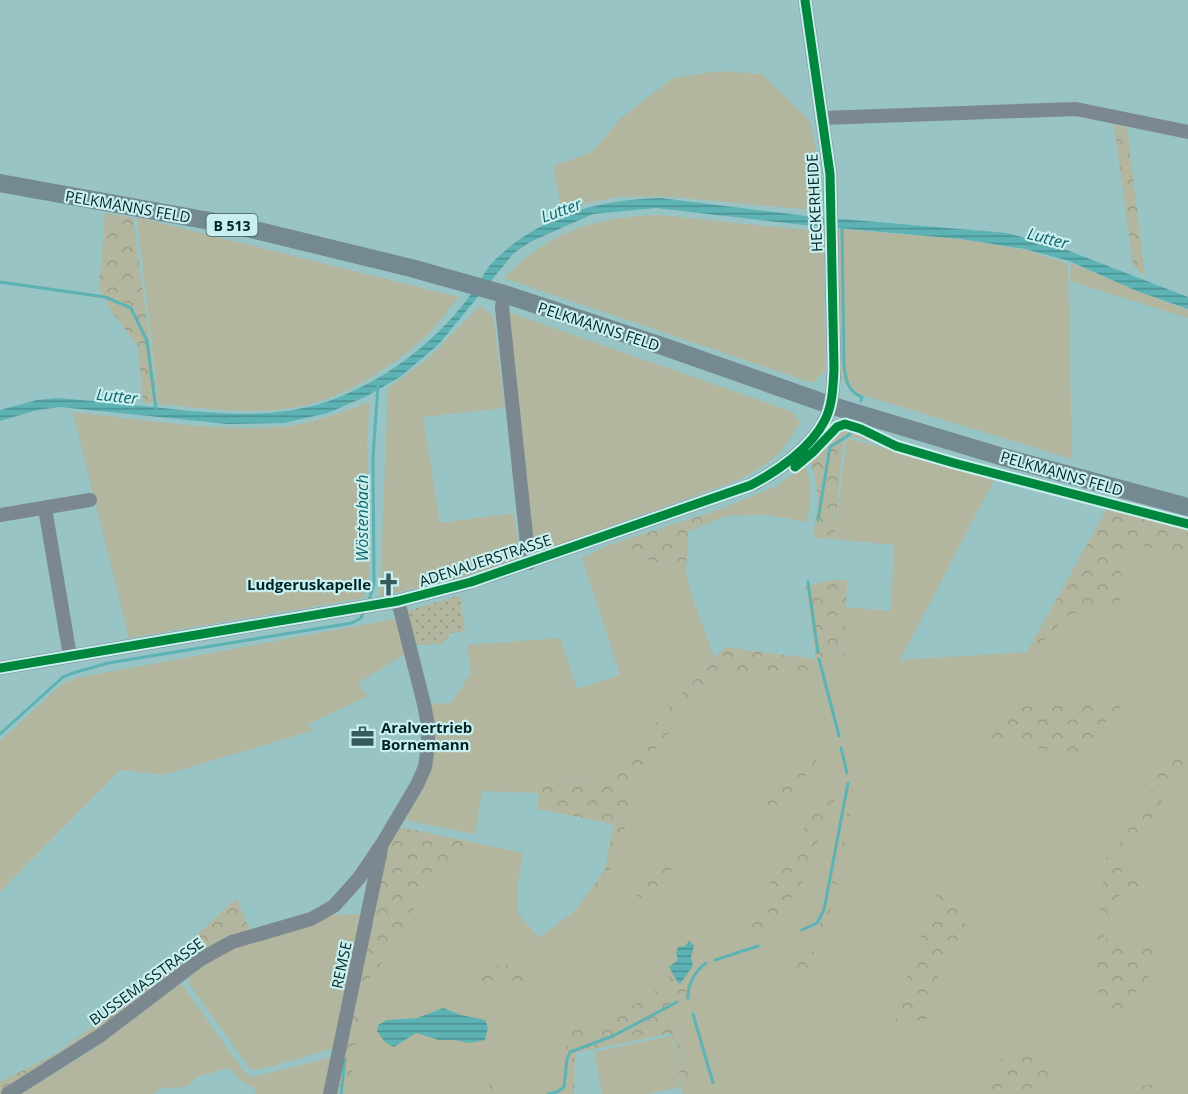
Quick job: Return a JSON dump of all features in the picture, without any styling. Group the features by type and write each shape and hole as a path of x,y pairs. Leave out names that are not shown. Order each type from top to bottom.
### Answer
{"main road":[{"name":"PELKMANNS FELD","path":"0,183 243,227 330,247 461,282 662,346 830,405 1003,457 1188,507"}],"street":[{"name":"HECKERHEIDE","path":"805,0 830,174 834,369 830,405"},
{"path":"822,118 1076,109 1188,132"},
{"name":"ADENAUERSTRASSE","path":"499,293 529,562"},
{"name":"ADENAUERSTRASSE","path":"0,668 398,601 459,586 751,485 798,453 825,420 830,405"},
{"path":"0,515 90,500"},
{"path":"45,508 70,656"},
{"name":"BUSSEMASSTRASSE","path":"8,1094 101,1035 201,959 232,942 311,919 334,906 359,878 417,784 425,766 428,746 428,725 424,704 398,601"},
{"name":"REMSE","path":"330,1094 382,843"}],"green space":[{"path":"719,71 762,74 811,122 820,175 822,211 661,196 618,197 562,211 553,166 592,152 621,118 673,78"},
{"path":"1114,124 1127,127 1145,276 1133,266"},
{"path":"105,213 133,218 158,404 143,402 138,346 112,312 99,289"},
{"path":"659,215 824,232 825,371 812,383 504,278 538,249 575,230 615,219"},
{"path":"137,217 459,297 433,329 409,351 379,373 327,399 291,408 258,411 159,404"},
{"path":"836,229 961,239 1026,250 1068,264 1072,459 859,394 842,379"},
{"path":"1071,263 1188,310 1188,318 1070,281"},
{"path":"480,306 493,315 505,408 423,417 440,523 514,513 520,559 462,577 380,596 388,388 430,357"},
{"path":"508,312 793,412 800,422 781,451 758,470 736,481 535,553"},
{"path":"370,402 367,439 369,572 363,598 129,638 73,412 177,424 255,428 303,423"},
{"path":"844,427 867,435 875,442 844,435 834,539 813,538 817,489 809,461 836,431"},
{"path":"847,438 995,478 900,660 1027,652 1108,507 1188,529 1188,1094 694,1094 673,1019 576,1047 562,1086 539,1094 344,1094 343,1053 388,848 404,828 523,853 517,889 518,913 539,938 575,911 605,870 614,823 613,792 727,652 844,662 846,607 891,611 894,545 834,539"},
{"path":"805,466 810,487 807,522 765,515 726,516 718,510 775,487"},
{"path":"1108,507 1188,529 1188,556 1135,544 1131,546 1122,564 1121,599 1106,606 1080,607 1074,617 1059,625 1048,635 1038,650 1027,652"},
{"path":"718,510 726,516 688,532 686,573 609,545"},
{"path":"609,545 686,573 692,597 715,658 604,779 543,780 540,783 539,793 482,791 475,834 409,821 406,815 421,789 428,704 451,703 471,673 467,645 560,638 577,689 620,675 582,558"},
{"path":"830,580 847,580 844,663 824,664 810,672 736,673 724,678 714,686 687,717 679,721 633,776 621,848 607,875 577,914 575,911 605,870 614,824 537,809 540,783 543,780 604,779 725,647 816,659 806,587"},
{"path":"460,595 465,631 452,633 442,644 413,645 407,611"},
{"path":"395,619 405,654 358,683 368,696 308,724 312,731 163,775 120,770 0,892 0,741 62,684 76,678"},
{"path":"1115,697 1120,699 1120,708 1075,756 998,740 981,743 989,718 1003,710 1087,698"},
{"path":"1175,752 1180,752 1183,757 1182,766 1150,821 1123,857 1126,872 1138,872 1144,883 1170,888 1172,891 1123,886 1103,938 1173,944 1175,947 1173,950 1153,956 1150,961 1149,976 1120,1015 1109,1020 1101,1015 1095,967 1105,859 1123,840 1130,822 1151,792 1157,775"},
{"path":"815,758 817,762 787,797 780,803 765,807 763,800 778,779 799,765"},
{"path":"854,780 857,783 831,910 819,943 812,931 819,925 826,909"},
{"path":"831,790 835,790 836,797 799,889 762,931 749,937 747,930 749,917 768,903 770,882 787,867 789,849 803,832 806,819 814,803"},
{"path":"404,828 475,843 476,847 475,851 428,883 391,952 369,978 360,1012 363,1023 352,1052 353,1067 349,1088 351,1092 357,1094 338,1094 343,1053 388,848 397,829"},
{"path":"673,857 677,861 654,891 648,897 638,897 635,892 637,887 667,858"},
{"path":"944,885 954,890 964,906 964,927 958,948 951,961 928,986 930,1015 928,1019 899,1023 895,1016 917,945 940,887"},
{"path":"236,898 251,932 0,1094 0,1082 57,1053 130,999"},
{"path":"363,914 334,1048 270,1067 251,1070 190,985 188,976 234,947 315,925 328,915"},
{"path":"808,945 813,946 814,953 797,992 793,993 791,990 799,961"},
{"path":"703,956 706,960 692,975 685,994 668,1004 694,1094 683,1094 671,1033 575,1053 574,1094 526,1094 556,1088 562,1083 567,1033 602,1023 621,1014 671,980 666,968 668,961 674,958 678,960 672,964 671,973 678,983 693,966 691,961"},
{"path":"505,965 515,967 524,978 523,982 506,980 472,986 465,979 468,974 477,969"},
{"path":"181,983 244,1072 252,1077 333,1057 325,1094 256,1094 253,1087 242,1082 229,1068 197,1077 187,1087 161,1088 154,1094 21,1094 97,1047"},
{"path":"671,1036 681,1087 648,1094 602,1094 594,1052"},
{"path":"1020,1050 1032,1052 1052,1061 1057,1074 1051,1084 1027,1094 984,1094 986,1079 994,1066 1006,1056"},
{"path":"861,1076 870,1079 874,1094 858,1094 857,1084 847,1082"},
{"path":"1163,1080 1169,1082 1164,1094 1129,1094 1140,1087"},
{"path":"501,1081 507,1088 507,1094 465,1094"}],"water":[{"path":"660,198 806,216 1007,233 1064,249 1188,297 1188,309 1137,291 1069,261 1025,249 961,239 804,225 656,208 593,214 530,242 514,253 439,344 400,377 367,396 328,413 284,423 228,424 60,407 37,410 0,421 0,410 37,400 58,398 191,411 250,414 290,411 329,401 368,384 421,347 466,301 493,261 534,230 573,212 594,206"},
{"path":"689,941 694,945 691,958 693,966 680,984 669,967 678,960 676,953 678,947 685,946"},
{"path":"443,1008 485,1020 488,1027 485,1040 469,1043 439,1040 416,1033 394,1047 385,1042 377,1031 378,1025 387,1020 417,1018"}],"waterway":[{"path":"842,225 844,366 848,384 853,392 862,397 861,401"},
{"path":"0,282 105,297 131,308 147,341 156,410"},
{"name":"Wöstenbach","path":"369,600 374,584 373,457 378,386"},
{"path":"818,520 830,447 849,435 853,429"},
{"path":"808,582 818,652"},
{"name":"Wöstenbach","path":"0,734 63,677 73,673 108,663 352,623 361,618 364,611"},
{"path":"819,659 839,736"},
{"path":"841,748 847,773"},
{"path":"802,930 817,923 824,910 848,783"},
{"path":"715,960 758,946"},
{"path":"688,998 693,978 706,963"},
{"path":"548,1094 564,1087 570,1052 613,1036 677,1002"},
{"path":"693,1014 713,1083"},
{"path":"341,1094 345,1059"}],"cycle path":[{"path":"0,668 398,601 471,582 751,485 793,458 819,430 828,414 834,369 830,174 805,0"},
{"path":"795,467 837,427 845,424 896,446 954,463 1188,524"}],"place":[{"name":"Ludgeruskapelle","path":"389,584"},
{"name":"Aralvertrieb Bornemann","path":"363,736"}],"water label":[{"name":"Lutter","path":"561,210"},
{"name":"Lutter","path":"1048,238"},
{"name":"Lutter","path":"117,396"}]}
